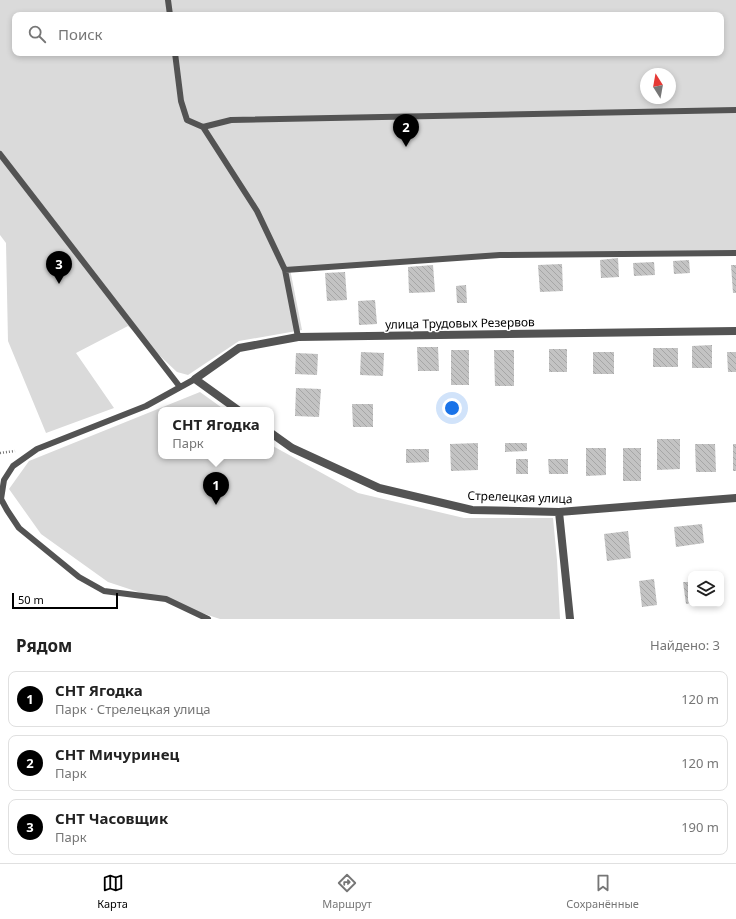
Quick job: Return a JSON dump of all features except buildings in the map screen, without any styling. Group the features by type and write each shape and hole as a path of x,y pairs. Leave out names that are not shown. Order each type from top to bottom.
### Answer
{"street":[{"name":"улица Трудовых Резервов","path":"194,379 239,348 298,337 736,331"},
{"path":"194,379 234,407"},
{"name":"Стрелецкая улица","path":"274,435 292,448 379,488 472,510 559,512 736,498"},
{"path":"559,512 570,619"}],"lane":[{"path":"168,0 170,12"},
{"path":"175,56 181,101 187,120 203,127 257,211 285,270 298,337"},
{"path":"203,127 231,120 736,110"},
{"path":"0,154 180,387"},
{"path":"285,270 500,255 736,253"},
{"path":"194,379 146,406 37,448 13,466 4,480 1,499 19,528 79,578 104,591 166,599 208,619"}],"shaded area":[{"path":"0,0 736,0 736,252 476,257 290,269 302,330 239,341 188,375 177,372 128,326 76,353 114,408 46,433 8,341 6,243 0,235"},
{"path":"200,392 221,407 163,407"},
{"path":"158,409 158,459 274,459 274,447 358,493 464,518 553,518 560,619 220,619 108,582 41,534 9,489 29,461"}],"place":[{"name":"СНТ Мичуринец","path":"406,147"},
{"name":"СНТ Часовщик","path":"59,284"},
{"name":"СНТ Ягодка","path":"216,505"}]}
